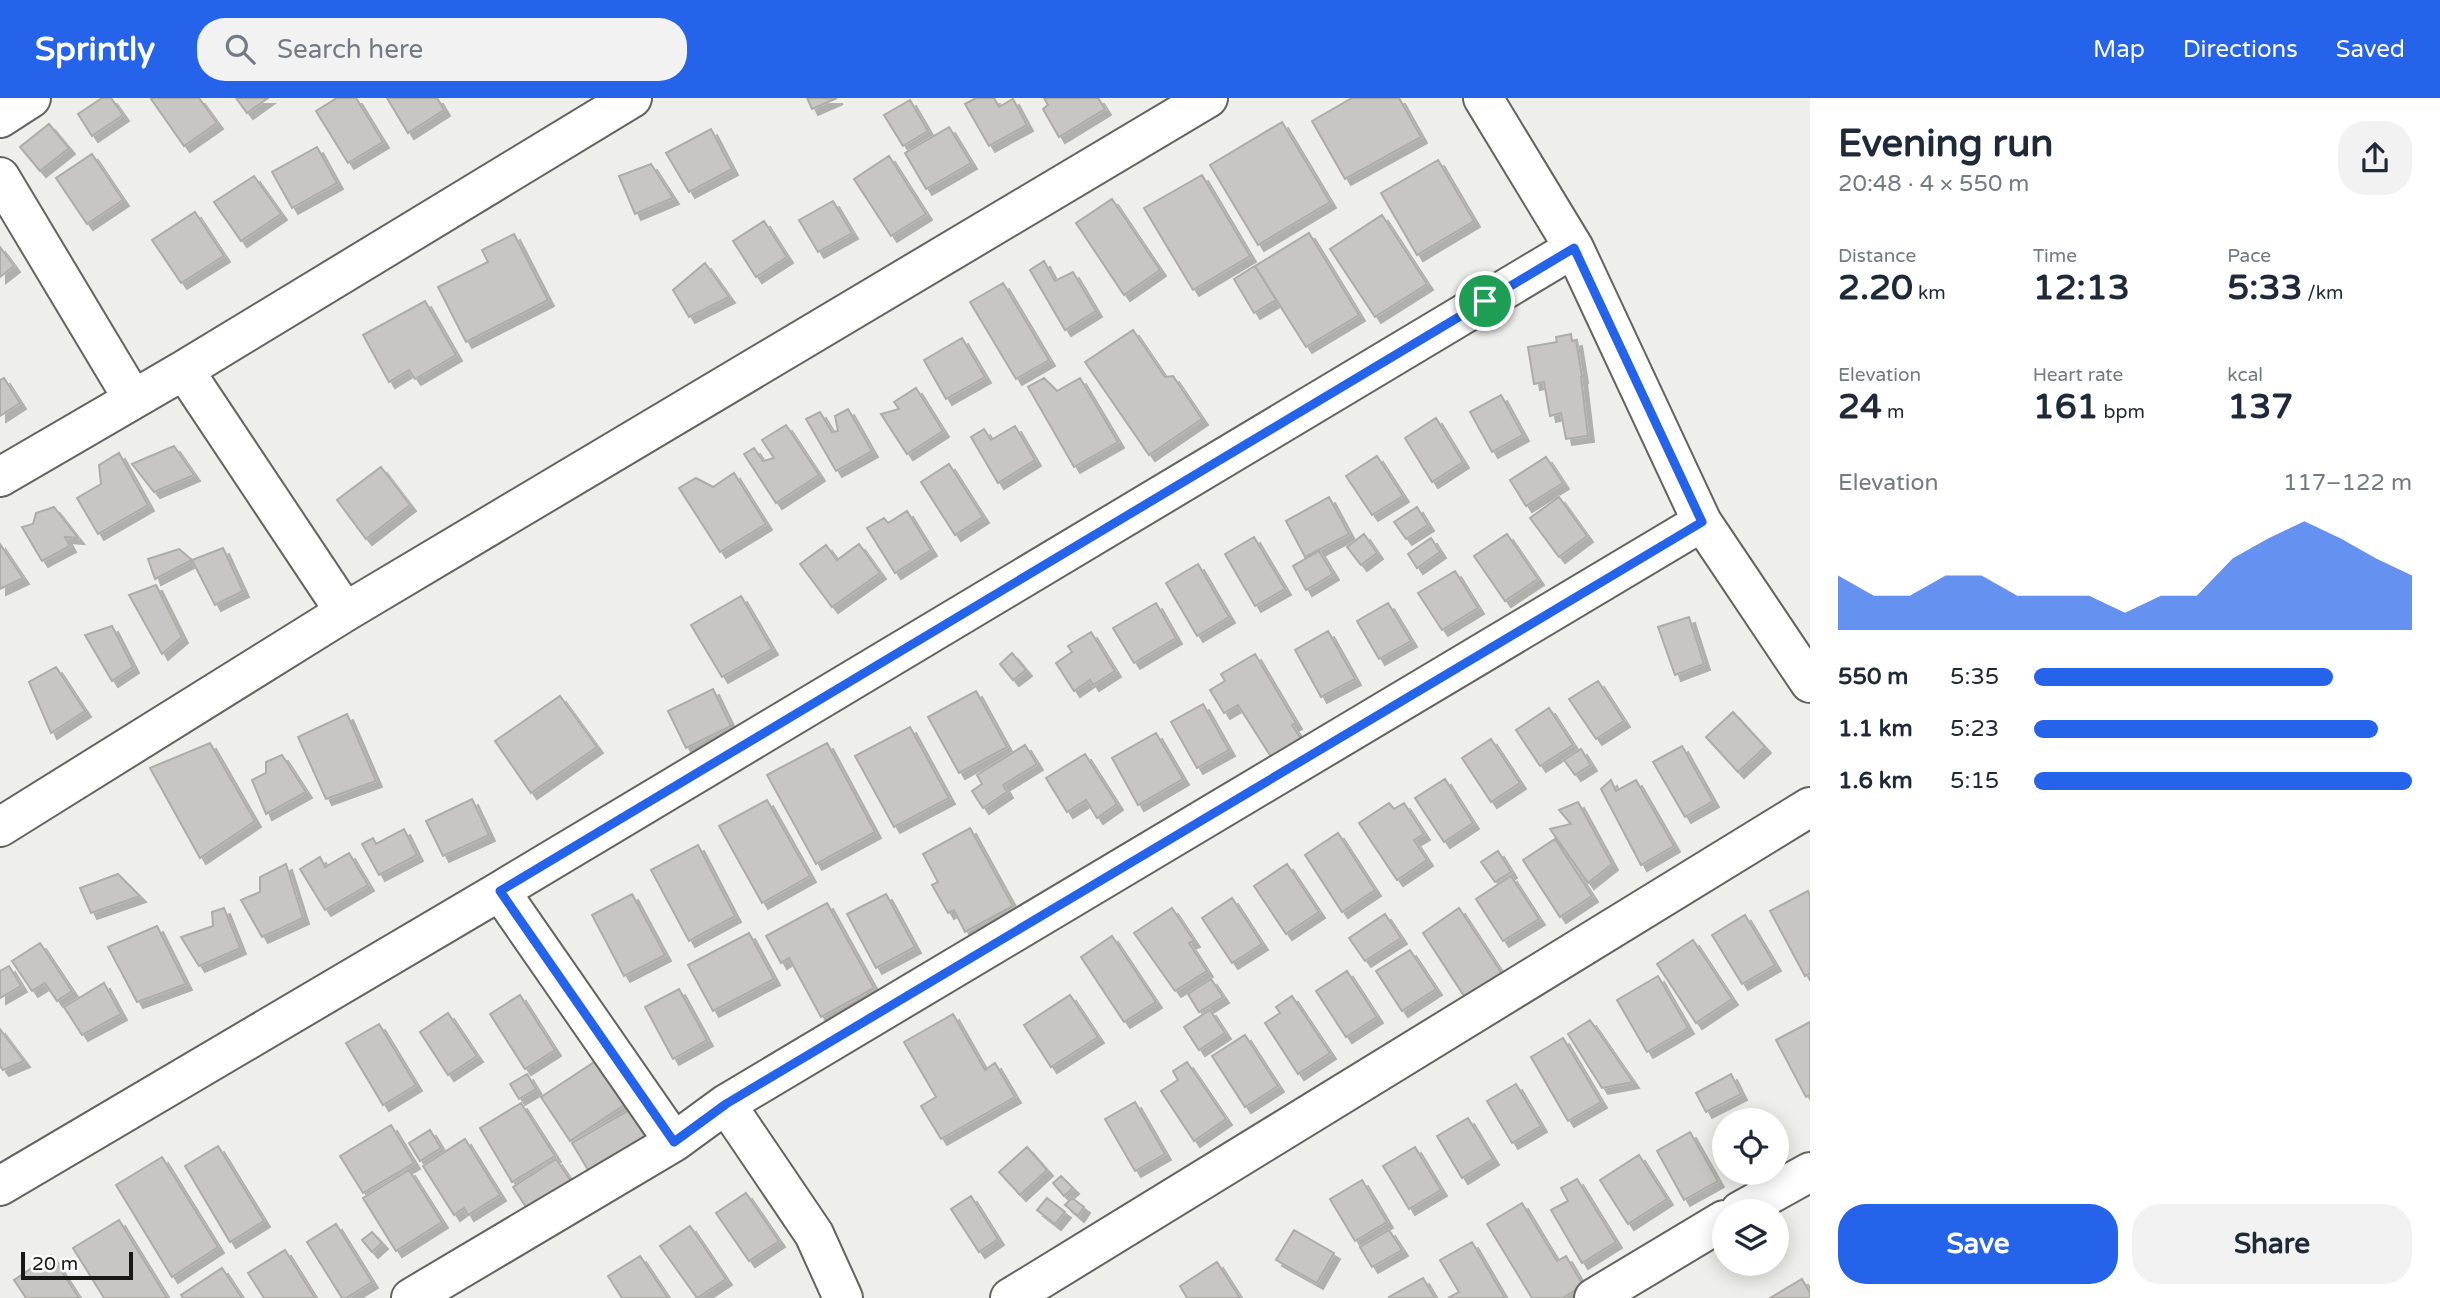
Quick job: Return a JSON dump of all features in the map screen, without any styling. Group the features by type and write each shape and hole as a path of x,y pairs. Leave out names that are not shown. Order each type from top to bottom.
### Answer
{"street":[{"path":"0,118 31,98"},
{"path":"0,477 184,370 632,98"},
{"path":"0,827 345,612 1208,98"},
{"path":"1483,98 1574,248 1702,522 1810,683"},
{"path":"0,177 133,399"},
{"path":"0,1186 500,891 1574,248"},
{"path":"184,370 345,612"},
{"path":"411,1298 674,1142 726,1104 1702,522"},
{"path":"1010,1298 1810,807"},
{"path":"500,891 674,1142"},
{"path":"726,1104 814,1234 843,1298"},
{"path":"1762,1199 1810,1172"},
{"path":"1594,1298 1712,1227"}],"building":[{"path":"102,98 111,98 123,115 92,136 78,114"},
{"path":"199,98 217,123 184,146 151,99"},
{"path":"236,98 268,98 247,113"},
{"path":"337,98 356,98 383,142 348,163 316,111"},
{"path":"387,98 437,98 444,110 408,133"},
{"path":"807,98 837,98 812,109"},
{"path":"976,98 994,98 999,107 1013,99 1027,125 989,146 965,104"},
{"path":"1044,98 1098,98 1105,109 1059,137 1043,109 1048,105"},
{"path":"1352,98 1399,98 1421,137 1345,179 1312,121"},
{"path":"910,100 928,131 903,146 884,115"},
{"path":"1282,122 1330,202 1258,245 1210,165"},
{"path":"49,124 69,148 40,171 20,147"},
{"path":"949,127 971,163 926,189 905,153"},
{"path":"711,129 732,169 689,192 666,153"},
{"path":"317,147 337,183 292,208 272,172"},
{"path":"92,154 123,200 87,224 56,178"},
{"path":"889,156 926,214 891,236 854,179"},
{"path":"1438,160 1474,221 1417,255 1381,193"},
{"path":"651,164 673,198 635,214 619,176"},
{"path":"1202,175 1250,256 1193,290 1144,208"},
{"path":"254,176 281,214 241,241 214,202"},
{"path":"1112,199 1160,270 1124,295 1076,223"},
{"path":"833,201 852,233 818,252 799,220"},
{"path":"195,212 224,256 181,283 152,240"},
{"path":"1382,215 1427,284 1375,317 1330,249"},
{"path":"764,221 787,257 756,277 733,241"},
{"path":"1309,233 1359,315 1306,347 1255,266"},
{"path":"514,234 548,300 466,342 438,287 488,262 482,250"},
{"path":"0,247 14,266 0,277"},
{"path":"1044,261 1055,281 1073,272 1096,311 1065,330 1030,270"},
{"path":"705,263 729,297 689,317 673,290"},
{"path":"1255,266 1276,300 1254,313 1234,279"},
{"path":"1003,283 1049,360 1016,379 970,302"},
{"path":"425,301 456,355 415,379 409,370 389,382 363,335"},
{"path":"1133,330 1165,377 1173,376 1202,419 1149,455 1085,362"},
{"path":"1571,334 1572,341 1576,340 1588,436 1566,439 1561,413 1550,416 1544,382 1534,384 1528,347 1557,342 1556,337"},
{"path":"962,338 985,377 946,399 924,360"},
{"path":"4,378 20,403 0,416 0,380"},
{"path":"1044,378 1057,391 1080,378 1118,442 1074,467 1028,387"},
{"path":"916,388 943,431 907,454 881,414 899,409 894,402"},
{"path":"1501,395 1523,435 1492,452 1470,412"},
{"path":"848,409 872,451 836,471 806,419 820,412 832,432 838,431 835,416"},
{"path":"1436,418 1463,462 1432,482 1405,438"},
{"path":"786,425 819,475 776,503 744,454 754,448 763,461 774,458 762,440"},
{"path":"1015,426 1035,460 998,483 971,437 984,429 991,440"},
{"path":"174,446 194,475 154,492 132,464"},
{"path":"119,453 148,505 98,534 77,498 101,484 99,465"},
{"path":"1377,456 1403,496 1372,515 1346,476"},
{"path":"1546,457 1563,483 1526,506 1510,480"},
{"path":"949,464 983,517 955,535 921,482"},
{"path":"381,467 410,505 366,539 337,500"},
{"path":"734,473 766,524 720,552 679,488 696,478 713,487"},
{"path":"1329,497 1349,534 1305,557 1286,521"},
{"path":"1559,497 1587,536 1559,557 1530,518"},
{"path":"54,507 78,538 65,537 70,546 42,561 22,527 33,524 36,513"},
{"path":"1417,507 1428,525 1406,539 1394,522"},
{"path":"907,511 931,550 895,573 867,528 884,518 888,523"},
{"path":"1364,534 1377,553 1361,565 1347,547"},
{"path":"1507,534 1538,579 1505,601 1474,556"},
{"path":"1254,537 1285,589 1255,606 1225,554"},
{"path":"1431,538 1440,552 1417,568 1408,554"},
{"path":"0,544 23,578 0,589"},
{"path":"859,544 880,573 832,607 800,564 826,545 837,560"},
{"path":"223,548 243,591 215,605 192,560"},
{"path":"179,549 192,560 155,579 148,559"},
{"path":"1319,551 1333,574 1306,590 1293,566"},
{"path":"1198,564 1229,617 1197,636 1166,583"},
{"path":"1455,571 1478,608 1442,630 1418,593"},
{"path":"156,585 182,637 162,654 129,595"},
{"path":"741,596 772,649 722,677 691,625"},
{"path":"1156,603 1176,638 1134,663 1113,628"},
{"path":"1388,603 1411,641 1379,659 1357,621"},
{"path":"1689,617 1704,664 1675,675 1658,627"},
{"path":"112,626 133,667 112,681 85,635"},
{"path":"1328,631 1355,679 1321,697 1295,650"},
{"path":"1091,632 1115,671 1093,685 1090,680 1074,691 1056,663 1072,652 1068,646"},
{"path":"1012,653 1026,670 1013,680 1000,664"},
{"path":"1255,654 1296,723 1292,725 1303,742 1273,760 1238,705 1224,713 1210,690 1225,681 1221,674"},
{"path":"56,667 85,711 51,733 29,682"},
{"path":"1598,681 1624,721 1596,739 1569,699"},
{"path":"713,689 731,726 686,748 668,711"},
{"path":"976,691 1007,747 959,773 928,717"},
{"path":"560,696 597,747 531,793 495,741"},
{"path":"1203,704 1229,750 1197,768 1171,722"},
{"path":"1549,708 1573,745 1540,766 1516,730"},
{"path":"1733,712 1765,747 1738,772 1706,737"},
{"path":"347,714 376,781 326,799 298,737"},
{"path":"910,727 949,798 894,827 855,756"},
{"path":"1156,733 1183,779 1138,805 1112,758"},
{"path":"1491,739 1520,783 1491,802 1462,758"},
{"path":"210,743 255,821 200,858 150,768"},
{"path":"827,743 875,832 816,864 767,775"},
{"path":"1025,745 1037,764 1003,785 1007,792 983,808 972,791 982,784 977,775"},
{"path":"1682,746 1713,801 1685,817 1653,762"},
{"path":"1581,749 1591,765 1575,775 1564,760"},
{"path":"1085,754 1117,804 1097,818 1086,800 1067,812 1046,778"},
{"path":"282,755 306,792 266,814 252,780 266,773 266,762"},
{"path":"1445,779 1473,823 1444,842 1415,798"},
{"path":"1611,780 1616,791 1636,780 1674,846 1641,865 1601,789"},
{"path":"472,799 489,835 443,856 426,821"},
{"path":"767,800 810,876 762,903 719,826"},
{"path":"1578,802 1612,864 1588,883 1550,829 1571,824 1559,810"},
{"path":"1389,803 1394,809 1404,803 1424,834 1414,840 1427,860 1397,880 1359,823"},
{"path":"970,828 1013,906 965,932 954,910 948,913 932,885 938,882 923,854"},
{"path":"404,829 417,855 379,875 362,844 373,838 376,844"},
{"path":"1338,833 1375,890 1342,912 1305,855"},
{"path":"1555,839 1592,896 1560,917 1523,860"},
{"path":"698,845 735,916 689,941 651,870"},
{"path":"1498,851 1511,872 1495,882 1481,862"},
{"path":"349,853 368,885 325,910 300,869 320,857 325,867"},
{"path":"286,864 303,918 262,937 241,900 260,892 260,877"},
{"path":"1287,864 1319,912 1286,934 1254,886"},
{"path":"118,874 140,896 91,913 80,888"},
{"path":"1511,876 1539,919 1503,941 1476,899"},
{"path":"1808,891 1810,973 1805,976 1770,911"},
{"path":"632,894 665,955 624,976 592,915"},
{"path":"886,894 915,947 876,968 847,914"},
{"path":"1232,898 1262,944 1232,963 1202,918"},
{"path":"827,903 874,988 821,1017 789,958 781,963 766,936"},
{"path":"224,908 240,948 199,966 181,937 213,926 212,912"},
{"path":"1172,908 1194,941 1189,943 1207,971 1175,991 1134,933"},
{"path":"1459,908 1505,978 1468,1002 1423,933"},
{"path":"1385,914 1401,938 1365,961 1349,938"},
{"path":"1745,915 1775,965 1742,984 1712,935"},
{"path":"157,926 186,984 137,1002 108,947"},
{"path":"749,933 774,979 713,1011 688,965"},
{"path":"1112,936 1156,1002 1124,1022 1081,957"},
{"path":"1693,940 1732,999 1696,1023 1657,964"},
{"path":"40,943 72,991 57,1001 45,983 32,991 12,961"},
{"path":"1410,950 1436,989 1402,1011 1376,971"},
{"path":"9,966 21,986 0,998 0,971"},
{"path":"1347,971 1377,1017 1346,1037 1316,991"},
{"path":"1658,976 1688,1028 1647,1052 1617,1000"},
{"path":"1211,979 1223,997 1199,1012 1188,994"},
{"path":"104,983 121,1014 82,1035 64,1007"},
{"path":"679,989 707,1040 673,1059 645,1007"},
{"path":"520,995 555,1050 525,1069 490,1014"},
{"path":"1070,995 1098,1037 1051,1067 1024,1025"},
{"path":"1292,996 1330,1053 1298,1074 1265,1023 1280,1013 1276,1007"},
{"path":"1210,1010 1225,1033 1199,1050 1184,1027"},
{"path":"448,1013 477,1056 448,1075 420,1032"},
{"path":"953,1014 985,1070 995,1063 1015,1097 941,1139 921,1106 936,1097 904,1042"},
{"path":"1590,1020 1633,1082 1602,1088 1568,1034"},
{"path":"1810,1022 1810,1095 1806,1097 1776,1040"},
{"path":"379,1024 416,1085 383,1105 346,1043"},
{"path":"0,1029 24,1061 3,1070 0,1066"},
{"path":"1245,1035 1278,1086 1245,1107 1212,1056"},
{"path":"1563,1038 1601,1102 1568,1121 1531,1057"},
{"path":"599,1059 627,1103 570,1141 541,1097"},
{"path":"1187,1062 1226,1119 1194,1141 1161,1091 1178,1080 1173,1071"},
{"path":"527,1074 536,1089 519,1099 510,1084"},
{"path":"1731,1074 1741,1094 1706,1112 1696,1093"},
{"path":"1516,1084 1541,1126 1512,1143 1487,1101"},
{"path":"1135,1102 1165,1154 1135,1171 1105,1119"},
{"path":"521,1103 555,1156 512,1182 480,1128"},
{"path":"631,1109 653,1145 594,1180 572,1143"},
{"path":"1468,1118 1493,1159 1462,1178 1437,1136"},
{"path":"391,1125 414,1163 363,1193 340,1156"},
{"path":"430,1130 441,1148 420,1161 409,1143"},
{"path":"1690,1132 1712,1170 1712,1184 1684,1200 1657,1151"},
{"path":"465,1139 500,1195 468,1215 464,1208 454,1215 423,1166"},
{"path":"218,1146 264,1221 230,1242 185,1166"},
{"path":"1027,1147 1047,1170 1020,1195 999,1172"},
{"path":"1415,1147 1441,1190 1409,1209 1383,1166"},
{"path":"1639,1155 1667,1199 1628,1224 1600,1180"},
{"path":"162,1157 218,1247 172,1277 116,1185"},
{"path":"556,1159 573,1184 530,1213 513,1187"},
{"path":"409,1170 442,1222 396,1251 363,1198"},
{"path":"1061,1176 1073,1188 1064,1196 1053,1183"},
{"path":"1577,1179 1616,1242 1582,1263 1551,1210 1568,1201 1561,1188"},
{"path":"1362,1180 1387,1222 1355,1241 1330,1199"},
{"path":"746,1193 779,1241 749,1261 716,1213"},
{"path":"971,1196 998,1239 979,1252 951,1209"},
{"path":"1047,1198 1065,1212 1055,1224 1037,1210"},
{"path":"1072,1198 1084,1207 1078,1216 1065,1205"},
{"path":"1522,1203 1557,1261 1566,1256 1583,1285 1563,1298 1532,1298 1487,1224"},
{"path":"119,1220 167,1298 104,1298 73,1248"},
{"path":"336,1224 372,1282 346,1298 342,1298 307,1242"},
{"path":"690,1226 726,1279 697,1298 660,1246"},
{"path":"1294,1230 1334,1253 1317,1283 1276,1260"},
{"path":"1389,1230 1402,1250 1372,1267 1360,1247"},
{"path":"372,1232 382,1243 372,1252 362,1240"},
{"path":"1472,1242 1505,1298 1448,1298 1459,1292 1440,1260"},
{"path":"285,1250 315,1298 264,1298 248,1273"},
{"path":"51,1255 79,1298 26,1298 14,1280"},
{"path":"640,1256 668,1298 622,1298 608,1276"},
{"path":"1217,1262 1240,1298 1187,1298 1180,1286"},
{"path":"222,1268 242,1298 183,1298 181,1295"},
{"path":"1423,1278 1435,1298 1389,1297"},
{"path":"1802,1279 1810,1298 1770,1298"}],"route":[{"path":"1574,248 1702,522 726,1104 674,1142 500,891 1485,301 1574,248"}]}
